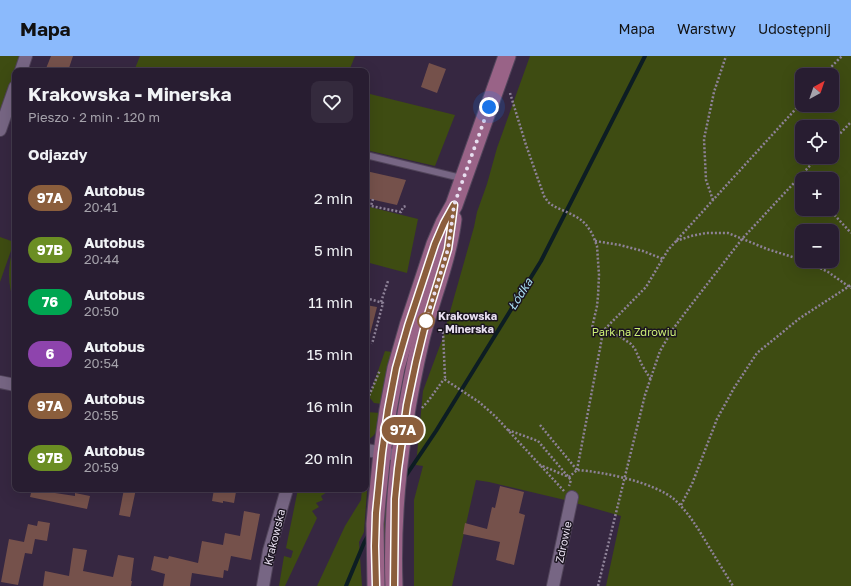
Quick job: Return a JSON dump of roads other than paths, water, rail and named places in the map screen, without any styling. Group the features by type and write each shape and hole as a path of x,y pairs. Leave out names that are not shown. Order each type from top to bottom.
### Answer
{"main road":[{"path":"376,586 375,524 377,502 374,451 388,410 396,368 408,326 435,244 454,205 507,56"},
{"path":"394,586 395,510 399,462 407,405 426,321 448,249 454,205"}],"street":[{"path":"22,68 26,56"},
{"path":"0,130 12,96"},
{"path":"0,382 12,384"},
{"path":"374,451 399,462"},
{"name":"Krakowska","path":"262,586 270,546 286,492"},
{"name":"Zdrowie","path":"553,586 570,493"}],"lane":[{"path":"369,156 463,179"}],"waterway":[{"name":"Łódka","path":"405,477 436,431 541,261 645,56"},
{"name":"Łódka","path":"346,586 369,534"}],"place":[{"name":"Krakowska - Minerska","path":"426,321"}],"park label":[{"name":"Park na Zdrowiu","path":"634,331"}]}
